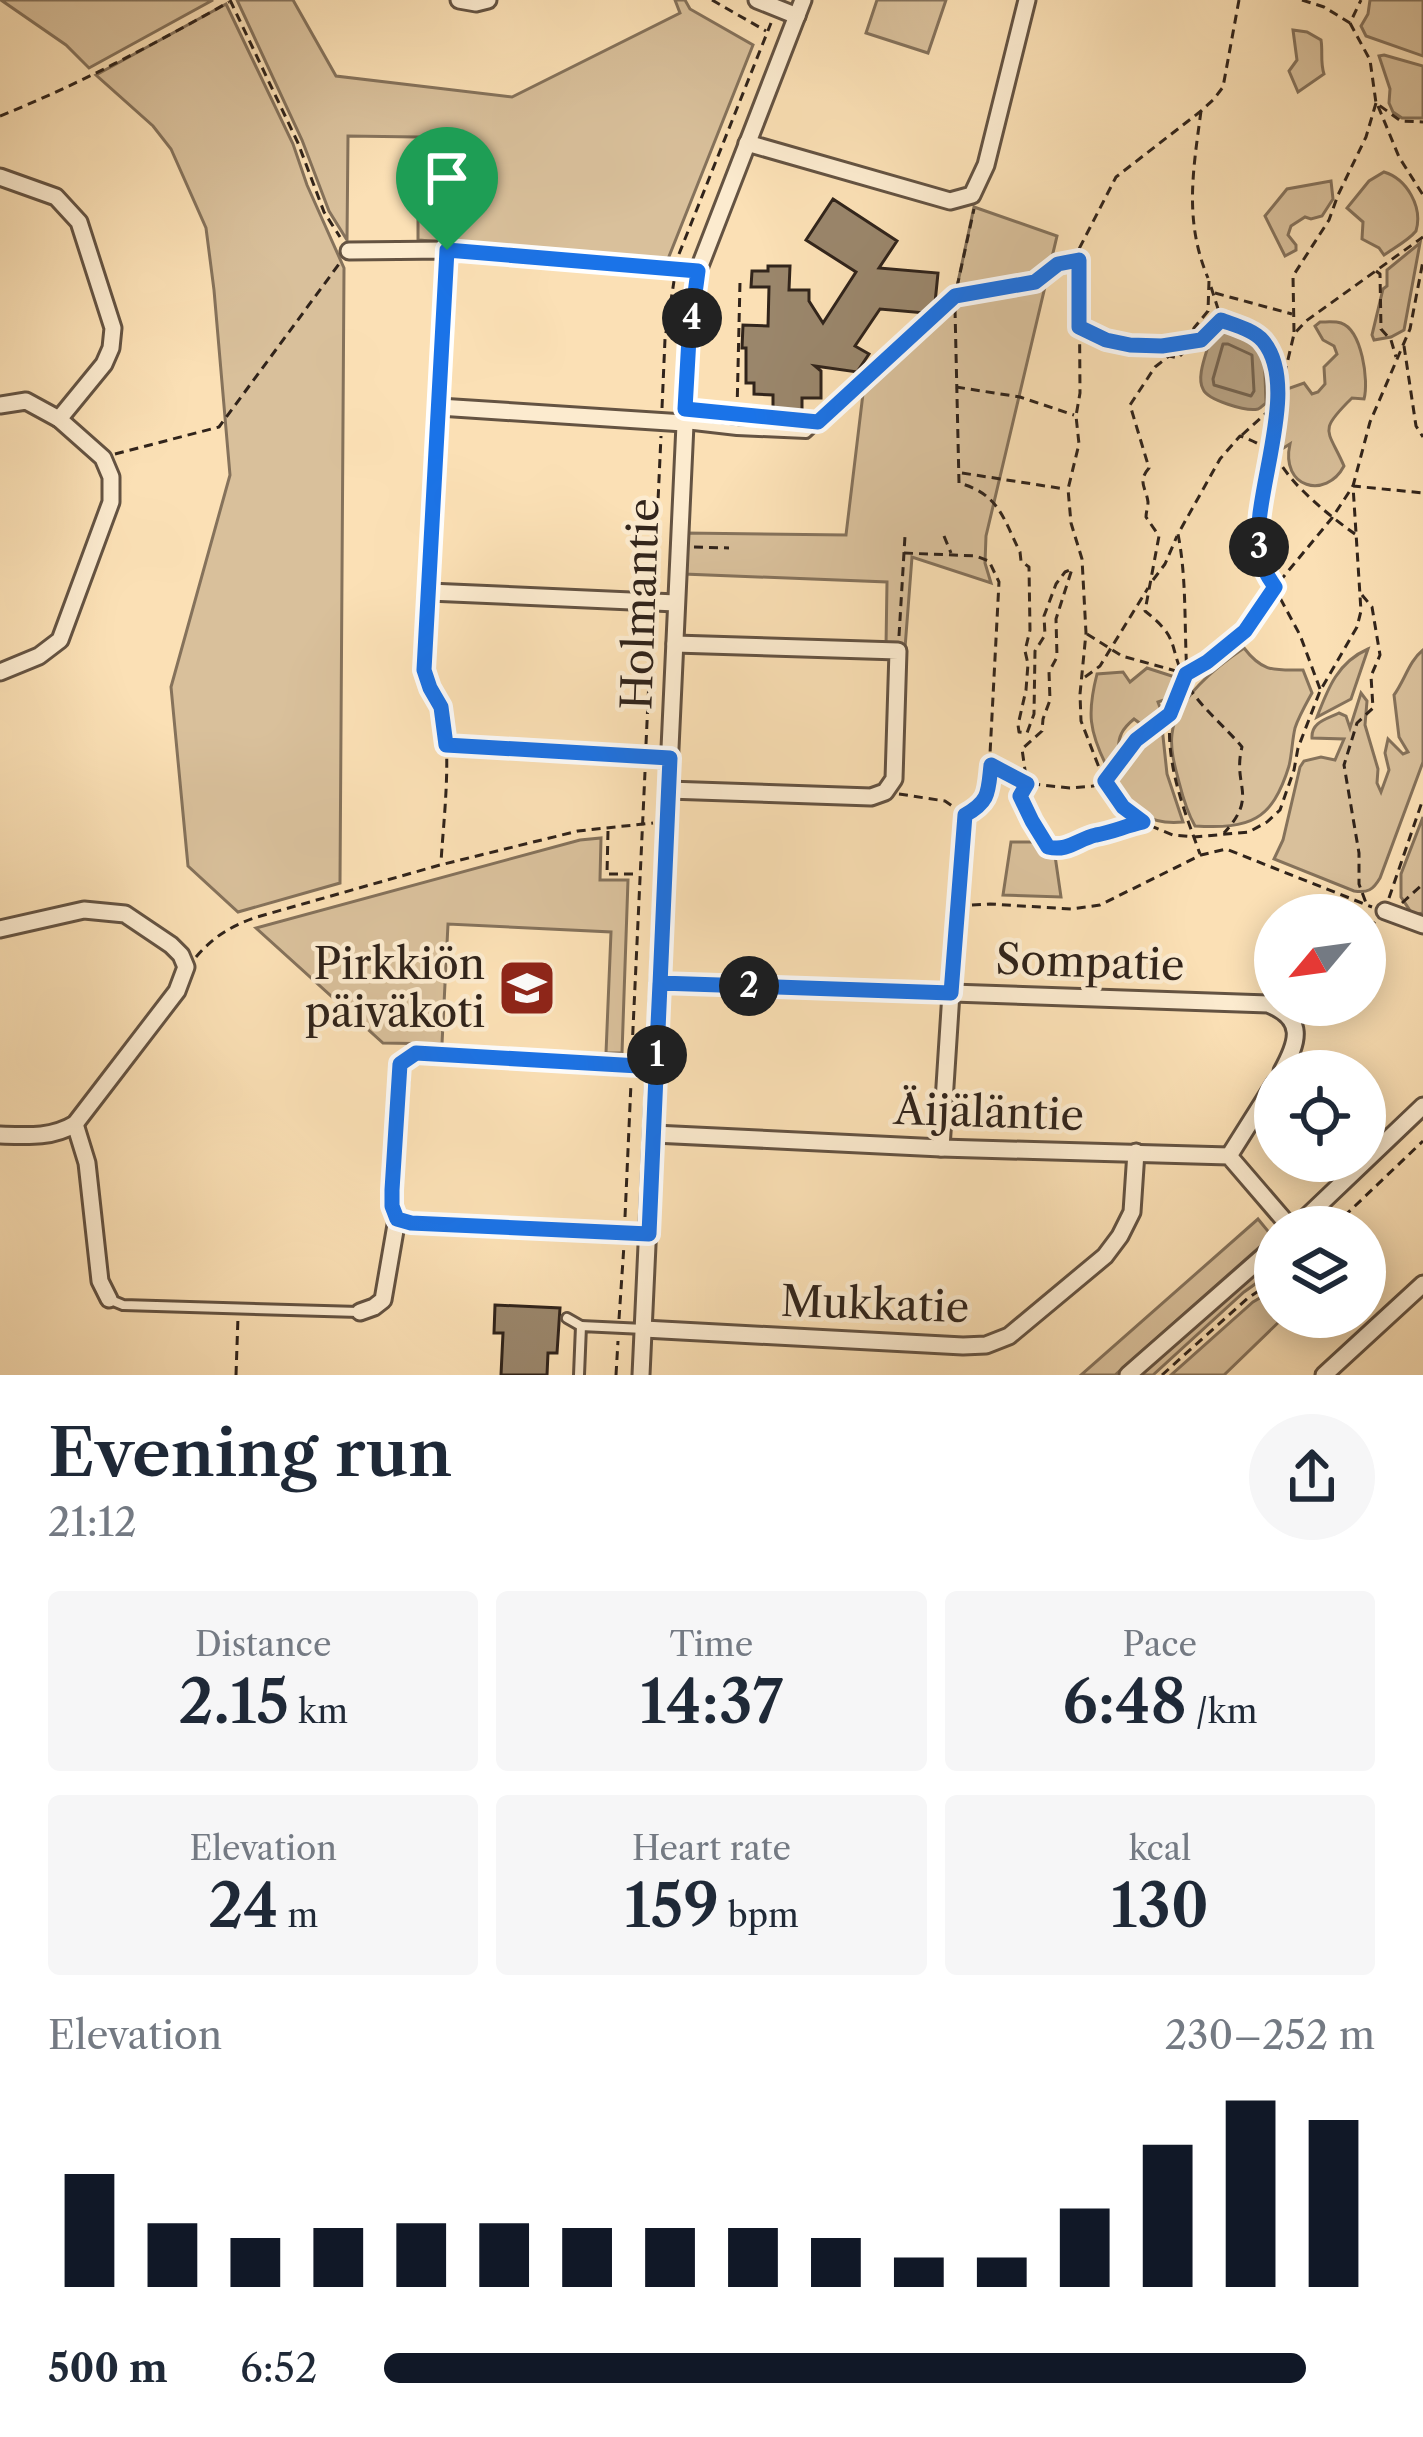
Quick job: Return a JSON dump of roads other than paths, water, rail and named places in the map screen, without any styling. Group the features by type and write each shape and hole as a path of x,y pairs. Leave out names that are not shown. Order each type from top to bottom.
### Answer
{"street":[{"path":"459,0 488,0"},
{"path":"757,0 800,8"},
{"path":"747,143 950,201 972,195 986,165 1027,0"},
{"name":"Holmantie","path":"641,1375 689,338 698,271 800,8"},
{"path":"0,177 56,196 79,222 113,328 104,364 59,419"},
{"path":"349,251 447,250 698,271"},
{"path":"430,688 424,670 447,250"},
{"path":"0,404 26,401 59,419 103,458 111,477 111,502 60,640 39,656 0,672"},
{"path":"439,407 684,416"},
{"path":"428,592 676,603"},
{"path":"668,790 871,797 885,792 894,779 898,651 675,644"},
{"path":"492,748 670,758"},
{"path":"0,929 84,910 124,914 171,944 187,967 177,991 75,1124 48,1135 0,1136"},
{"path":"1386,911 1423,925"},
{"name":"Sompatie","path":"660,983 1268,1004 1294,1024 1292,1050"},
{"path":"941,1148 951,993"},
{"path":"360,1312 382,1300 397,1219 392,1190 400,1064 416,1053 656,1067"},
{"path":"1316,1206 1423,1106"},
{"path":"1254,1116 1229,1156 1274,1206"},
{"path":"75,1124 87,1163 100,1281 109,1299"},
{"name":"Äijäläntie","path":"654,1134 1229,1156"},
{"name":"Mukkatie","path":"644,1329 986,1345 1009,1336 1105,1256 1132,1212 1136,1152"},
{"path":"397,1219 649,1234"},
{"path":"1128,1375 1254,1264"},
{"path":"1386,1316 1423,1284"},
{"path":"1324,1375 1362,1338"}],"lane":[{"path":"684,416 736,430 806,433 955,296"},
{"path":"109,1299 123,1305 360,1312"},
{"path":"567,1318 581,1327 644,1329"},
{"path":"579,1375 581,1327"}],"water":[{"path":"1225,331 1264,347 1266,403 1259,409 1228,404 1203,389 1201,371 1210,339"}],"place":[{"name":"Pirkkiön päiväkoti","path":"527,988"}]}
